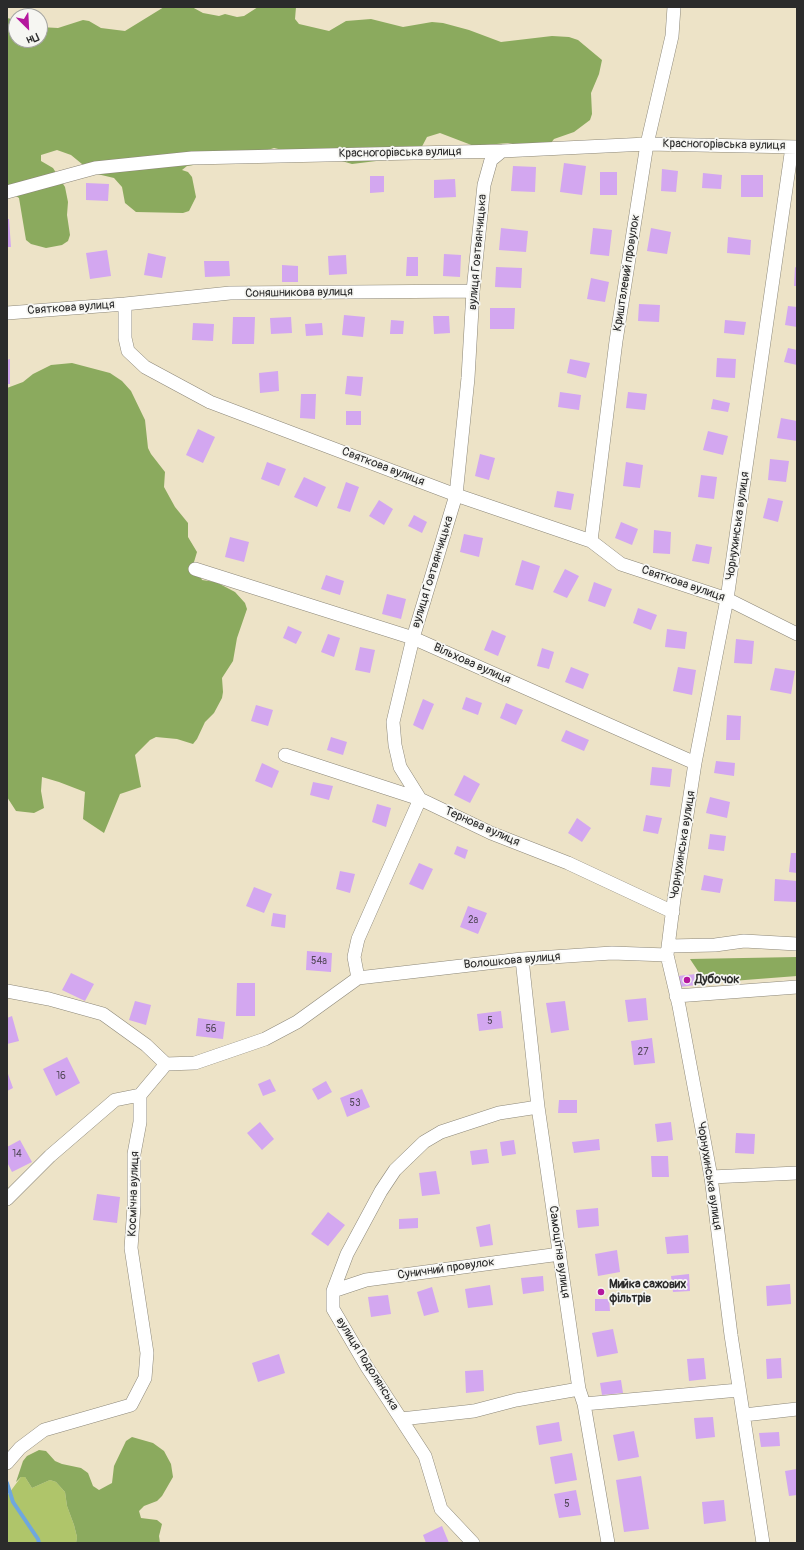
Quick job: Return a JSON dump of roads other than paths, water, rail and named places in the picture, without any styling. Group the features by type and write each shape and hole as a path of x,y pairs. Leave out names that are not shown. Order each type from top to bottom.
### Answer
{"street":[{"name":"Кришталевий провулок","path":"591,540 616,341 647,144 672,36 674,7"},
{"name":"Красногорівська вулиця","path":"7,192 96,168 192,158 502,151 647,144 794,147"},
{"name":"Чорнухинська вулиця","path":"763,1543 739,1390 711,1177 668,950 695,763 727,599 794,147"},
{"name":"вулиця Говтвянчицька","path":"420,799 407,782 400,767 395,745 393,722 413,638 456,495 468,378 473,290 484,185 491,160 502,151"},
{"name":"Соняшникова вулиця","path":"125,304 230,293 473,290"},
{"name":"Святкова вулиця","path":"7,313 125,304 125,338 128,351 145,367 210,402 456,495 591,540 621,564 727,599 797,634"},
{"name":"Вільхова вулиця","path":"195,569 413,638 695,763"},
{"name":"Тернова вулиця","path":"285,755 420,799 492,833 568,863 673,912"},
{"path":"7,991 49,999 103,1014 146,1045 166,1064 194,1063 265,1039 297,1022 358,978 354,957 358,939 420,799"},
{"name":"Волошкова вулиця","path":"358,978 522,959 668,950 744,941 797,944"},
{"name":"Самоцітна вулиця","path":"522,959 538,1107 578,1389 584,1404 608,1543"},
{"path":"676,996 797,988"},
{"path":"7,1199 50,1156 115,1100 140,1095 166,1064"},
{"name":"Космічна вулиця","path":"7,1463 20,1448 44,1430 131,1405 145,1378 147,1353 131,1248 134,1206 134,1154 140,1122 140,1095"},
{"name":"вулиця Подолянська","path":"473,1543 441,1509 426,1456 367,1367 333,1309 333,1291 347,1254 381,1191 395,1170 424,1142 441,1132 499,1113 538,1107"},
{"path":"711,1177 797,1174"},
{"name":"Суничний провулок","path":"333,1291 366,1280 560,1254"},
{"path":"401,1419 474,1411 516,1400 578,1389"},
{"path":"584,1404 739,1390"},
{"path":"744,1415 797,1409"}],"waterway":[{"path":"7,1483 13,1502 38,1539 39,1543"}],"place":[{"name":"Дубочок","path":"687,980"},
{"name":"Мийка сажових фільтрів","path":"601,1292"}]}
